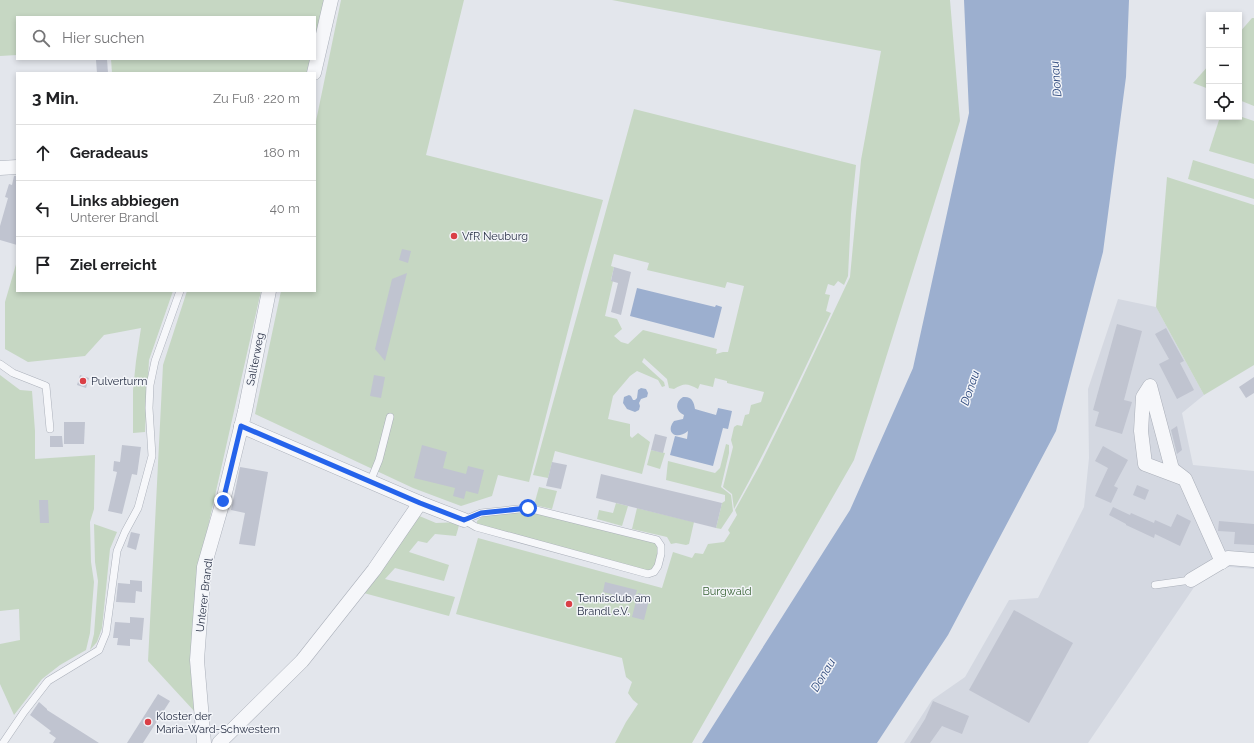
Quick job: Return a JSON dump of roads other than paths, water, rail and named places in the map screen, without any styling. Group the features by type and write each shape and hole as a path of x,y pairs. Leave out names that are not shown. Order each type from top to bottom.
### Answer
{"street":[{"path":"314,72 331,0"},
{"path":"0,168 16,166"},
{"name":"Saliterweg","path":"241,426 269,292"},
{"path":"1185,479 1145,464 1141,431 1143,397 1150,386 1172,468 1185,479 1222,562"},
{"path":"241,426 370,482 464,520"},
{"name":"Unterer Brandl","path":"204,743 197,660 204,567 223,501 241,426"},
{"path":"219,743 302,661 374,570 420,503"},
{"path":"1191,580 1228,558 1254,560"}],"lane":[{"path":"3,743 24,712 48,681 99,650 106,634 117,551 138,508 152,456 149,408 150,385 155,361 180,292"},
{"path":"0,364 13,373 46,386 50,429"},
{"path":"370,482 379,460 390,417"},
{"path":"528,508 657,540 661,546 661,554 658,566 654,572 648,574 476,527 464,520 481,513 528,508"},
{"path":"1155,586 1191,580"}],"water":[{"name":"Donau","path":"964,0 1129,0 1126,77 1103,252 1056,431 948,635 877,743 702,743 850,510 913,368 969,113"},
{"path":"637,288 715,307 716,305 722,307 714,338 630,316"},
{"path":"641,388 646,389 648,393 647,397 641,399 639,403 639,410 635,412 627,409 623,403 624,397 629,395 633,400 635,400 637,398 638,390"},
{"path":"683,397 689,397 692,400 695,409 716,415 718,408 732,411 728,429 723,428 713,466 670,455 675,436 687,439 688,431 679,435 671,432 674,421 683,419 684,415 679,411 677,404"}],"place":[{"name":"VfR Neuburg","path":"454,236"},
{"name":"Pulverturm","path":"83,381"},
{"name":"Tennisclub am Brandl e.V.","path":"569,604"},
{"name":"Kloster der Maria-Ward-Schwestern","path":"148,722"}],"park label":[{"name":"Burgwald","path":"727,591"}]}
